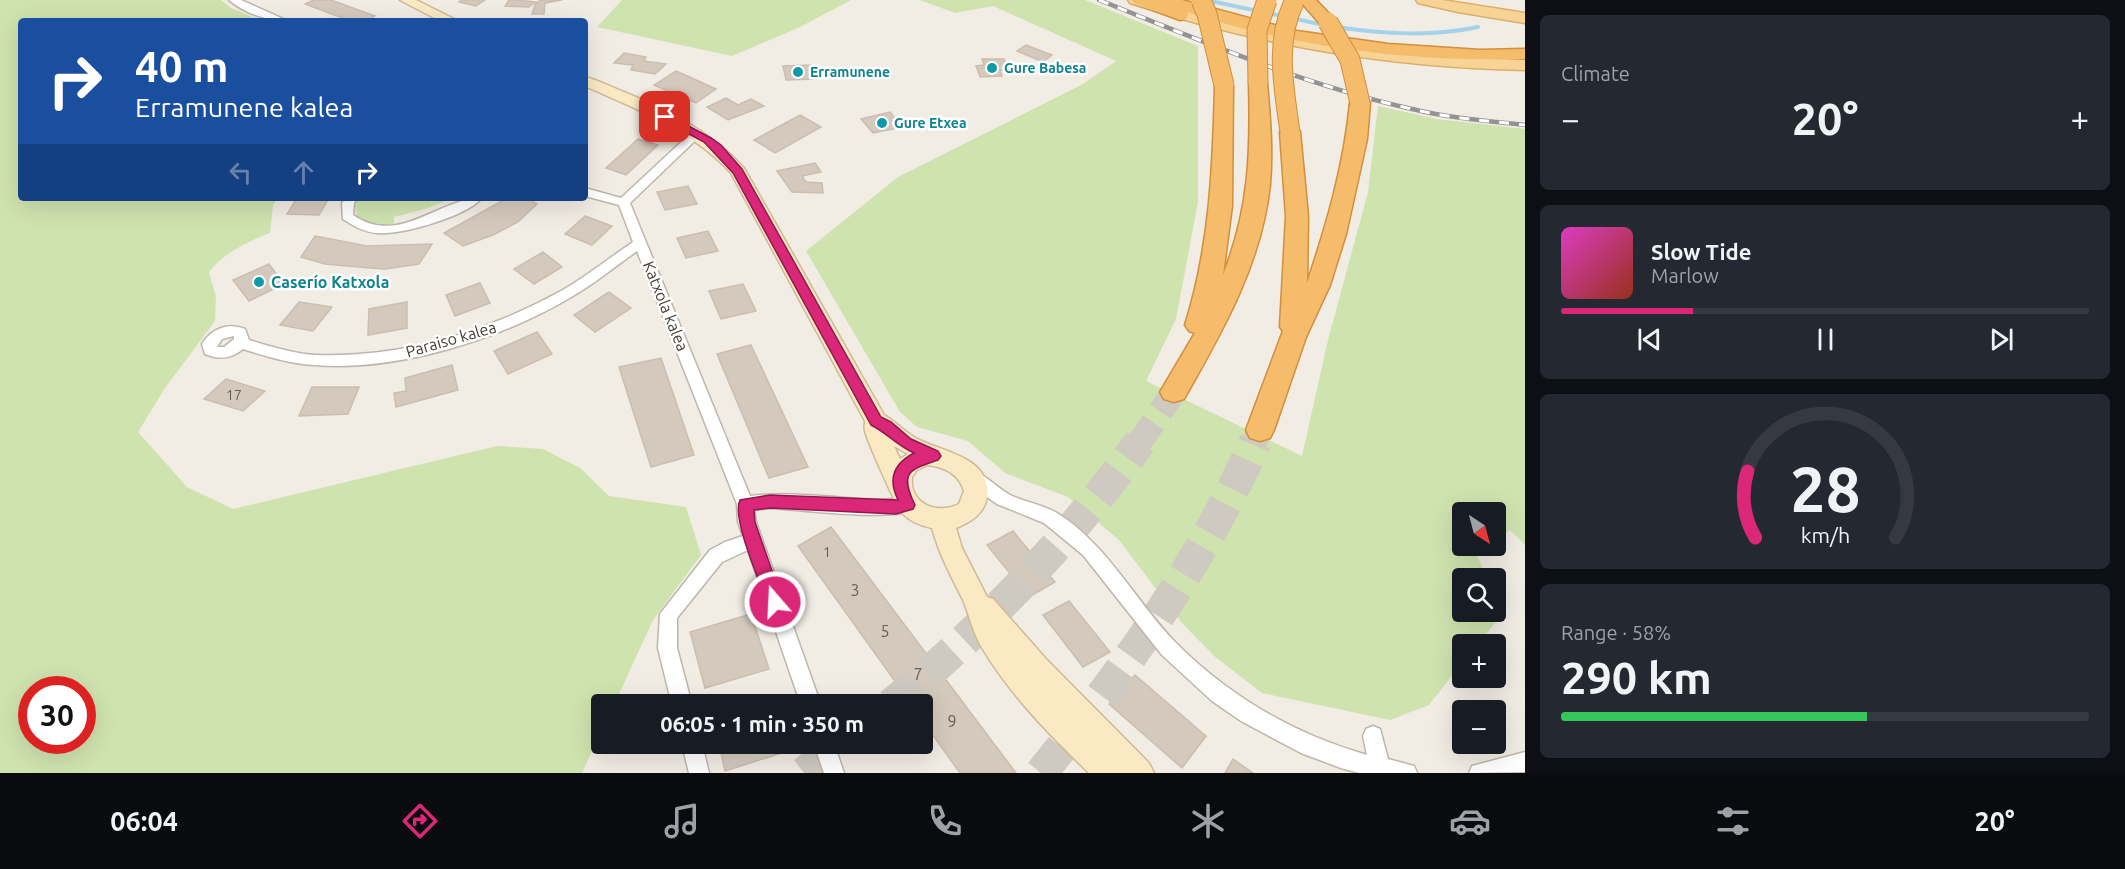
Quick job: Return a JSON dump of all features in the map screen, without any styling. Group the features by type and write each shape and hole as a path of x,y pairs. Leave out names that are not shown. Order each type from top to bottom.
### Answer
{"highway":[{"path":"1140,0 1180,15"},
{"path":"1165,0 1243,23 1343,43 1428,52 1525,54"},
{"path":"1201,0 1207,14 1224,85"},
{"path":"1212,0 1218,15 1222,38 1223,185 1214,268 1208,297 1174,392 1227,296 1250,230 1257,198 1260,166 1257,26 1267,0"},
{"path":"1293,338 1297,216 1283,72 1283,31 1295,0"},
{"path":"1260,430 1293,338 1318,285 1335,234 1357,139 1360,103 1355,72 1345,46 1329,22 1307,0"}],"main road":[{"path":"1135,0 1180,15 1273,39 1347,53 1432,62 1525,64"},
{"path":"1422,0 1525,18"}],"street":[{"path":"234,0 274,18"},
{"path":"406,0 445,18"},
{"path":"588,82 698,133 717,147 738,171 876,421 876,431 899,481 902,496 908,505 923,516 942,520 962,515 969,509 986,502 1003,499"},
{"path":"588,193 624,203 636,189 698,133"},
{"path":"350,201 347,216 362,227 377,229 421,222 471,201"},
{"name":"Katxola kalea","path":"624,203 745,504 747,522 807,694"},
{"name":"Paraiso kalea","path":"241,342 264,350 314,360 385,358 454,342 517,319 568,293 640,243"},
{"path":"876,421 886,426 906,443 933,456 951,459 1003,499 1050,518 1077,537 1169,649 1217,693 1270,726 1307,745 1380,771 1407,773"},
{"path":"899,481 903,469 910,463 916,459 933,456"},
{"path":"969,509 976,494 971,476"},
{"path":"745,504 770,501 896,507 908,505"},
{"path":"942,520 950,550 975,599 992,641 1020,680 1060,725 1110,773"},
{"path":"679,694 666,639 669,614 716,556 730,547 754,540"},
{"path":"975,599 1006,631 1036,668 1139,773"},
{"path":"1374,736 1380,771"},
{"path":"694,754 699,773"},
{"path":"827,754 834,773"},
{"path":"1479,773 1525,762"}],"green space":[{"path":"0,0 221,0 231,8 255,18 18,18 18,201 276,201 273,205 270,233 229,253 209,272 216,297 215,321 165,388 138,432 187,487 233,509 497,446 543,449 580,468 609,496 686,507 701,555 653,620 619,694 591,694 591,753 582,773 0,773"},
{"path":"622,0 851,0 800,27 732,56 597,27"},
{"path":"920,0 1085,0 1198,46 1198,202 1176,319 1146,381 1302,456 1328,340 1368,192 1378,106 1437,119 1525,129 1525,545 1510,530 1506,533 1506,502 1452,502 1452,556 1477,556 1483,568 1452,568 1452,622 1496,622 1486,634 1452,634 1452,676 1429,705 1390,720 1262,693 1214,656 1181,622 1119,540 1068,497 1005,473 968,441 917,427 900,412 806,251 898,177 1083,84 1116,61 993,6 955,13"},
{"path":"357,201 446,201 394,217 394,224 366,221 357,216 355,206"}],"building":[{"path":"314,0 331,0 375,16 342,18 305,4"},
{"path":"461,0 485,0 476,6 459,2"},
{"path":"509,0 536,2 529,7 505,6"},
{"path":"540,0 562,0 545,3 544,14 532,14 535,5"},
{"path":"1026,45 1052,55 1043,62 1017,51"},
{"path":"624,53 646,57 644,61 666,64 655,74 631,70 633,65 614,63"},
{"name":"Gure Babesa","path":"982,59 1004,59 1009,70 1000,70 1002,76 980,77 976,66 984,65"},
{"name":"Erramunene","path":"811,65 814,79 786,80 783,66"},
{"path":"676,71 716,89 696,103 654,85"},
{"path":"726,98 738,105 751,99 764,106 728,120 707,107"},
{"name":"Gure Etxea","path":"890,112 902,127 873,133 861,119"},
{"path":"800,115 821,127 775,153 754,140"},
{"path":"638,139 658,145 626,175 606,168"},
{"path":"815,163 821,172 802,176 806,182 822,183 823,193 792,192 777,171"},
{"path":"688,186 697,204 665,210 657,192"},
{"path":"295,201 327,201 319,215 287,214"},
{"path":"502,201 532,201 537,204 518,222 493,235 463,246 444,233"},
{"path":"585,216 612,226 592,245 565,234"},
{"path":"708,231 718,251 686,258 677,238"},
{"path":"315,236 367,246 432,244 419,264 385,269 370,268 325,264 301,257"},
{"path":"543,252 562,267 534,284 514,269"},
{"name":"Caserío Katxola","path":"269,264 284,284 249,301 233,280"},
{"path":"480,283 490,303 455,316 446,295"},
{"path":"743,284 756,311 721,319 709,291"},
{"path":"609,292 631,308 595,332 574,315"},
{"path":"299,302 332,307 313,331 280,325"},
{"path":"407,302 407,328 368,335 369,309"},
{"path":"537,332 552,354 508,374 494,351"},
{"path":"751,345 808,467 769,478 717,354"},
{"path":"661,358 694,455 651,467 619,367"},
{"path":"452,365 458,390 396,407 394,393 406,391 405,378"},
{"path":"226,379 265,391 243,411 204,399"},
{"path":"312,387 359,387 348,414 299,416"},
{"path":"831,527 1016,773 960,773 933,735 933,694 904,694 798,546"},
{"path":"1013,531 1055,582 1029,597 987,545"},
{"path":"1069,601 1110,652 1083,667 1043,615"},
{"path":"751,614 769,669 705,688 690,632"},
{"path":"1135,675 1206,736 1182,768 1109,704"},
{"path":"721,754 778,754 725,771"},
{"path":"1233,759 1253,773 1225,773"}],"waterway":[{"path":"1206,0 1324,25"},
{"path":"1336,27 1407,33 1442,32 1478,27"}],"tunnel":[{"path":"1139,443 1174,392"},
{"path":"1254,443 1260,430"},
{"path":"904,694 992,614 1024,581 1084,514 1140,442"},
{"path":"1041,773 1102,695 1159,615 1211,531 1255,442"},
{"path":"804,773 829,754"}],"railway":[{"path":"1099,0 1254,61 1332,88 1426,112 1525,125"}],"place":[{"name":"Gure Babesa","path":"992,68"},
{"name":"Erramunene","path":"798,72"},
{"name":"Gure Etxea","path":"882,123"},
{"name":"Caserío Katxola","path":"259,282"}],"route":[{"path":"665,117 698,133 717,147 738,171 876,421 886,426 906,443 933,456 916,459 903,469 899,478 899,487 908,505 896,507 770,501 745,504 747,522 775,602"}]}
